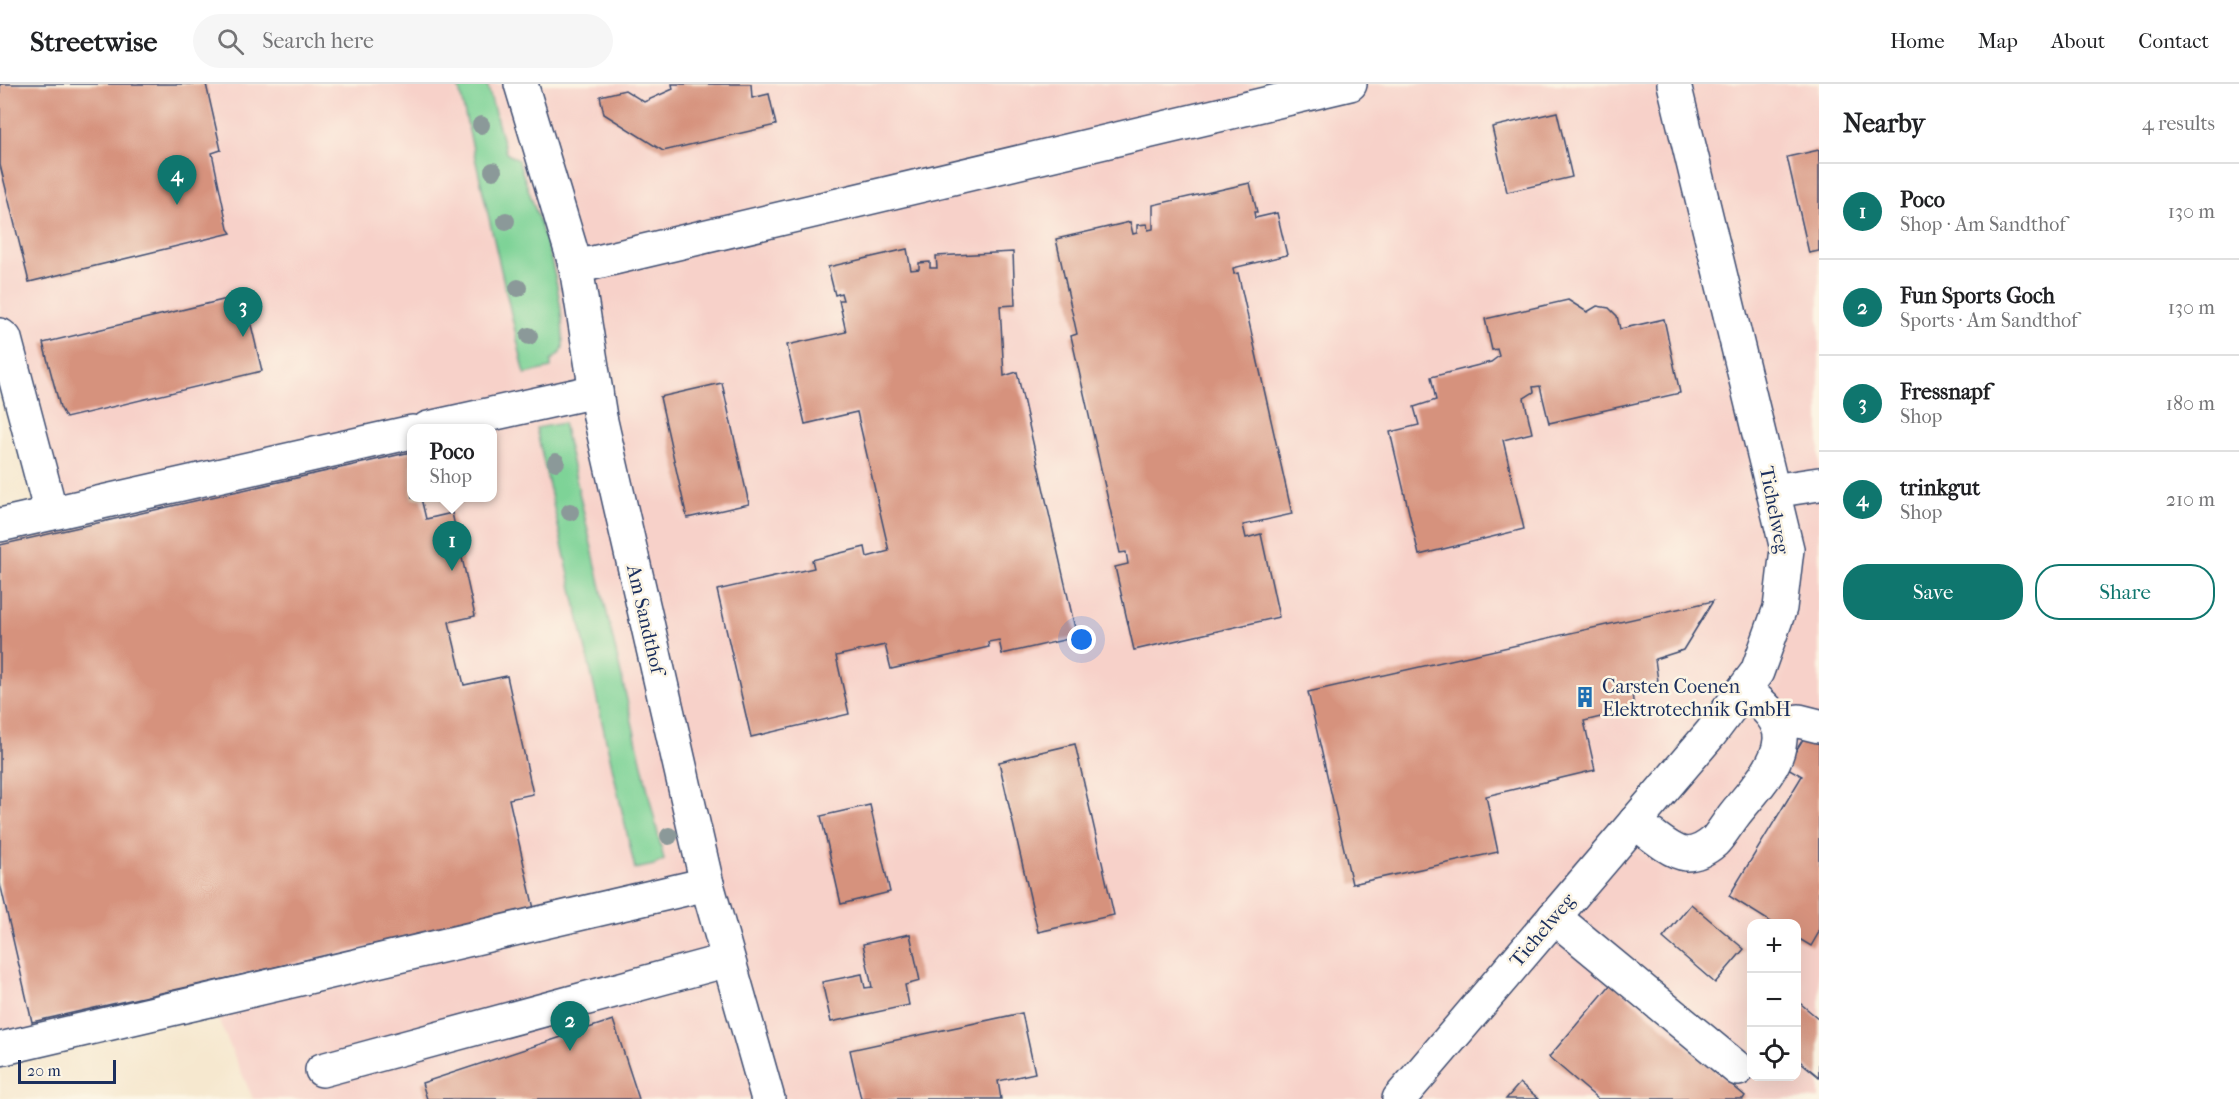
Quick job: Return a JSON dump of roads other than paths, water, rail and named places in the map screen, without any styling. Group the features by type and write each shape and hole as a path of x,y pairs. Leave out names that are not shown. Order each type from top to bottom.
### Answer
{"street":[{"name":"Am Sandthof","path":"521,84 576,267 600,417 707,884 768,1099"},
{"path":"576,267 1350,84"},
{"name":"Tichelweg","path":"1399,1099 1711,733 1757,672 1780,608 1786,549 1674,84"},
{"path":"0,335 5,339 51,513"},
{"path":"450,424 596,391"},
{"path":"0,525 407,433"},
{"path":"1773,491 1819,484"},
{"path":"1635,822 1663,843 1685,854 1701,851 1715,840 1768,770 1776,755 1780,740 1778,724 1766,708 1744,689"},
{"path":"1778,724 1799,721 1819,726"},
{"path":"0,1049 707,884"},
{"path":"1554,917 1738,1069"},
{"path":"322,1070 728,960"}],"place":[{"name":"trinkgut","path":"177,205"},
{"name":"Fressnapf","path":"243,337"},
{"name":"Poco","path":"452,571"},
{"name":"Carsten Coenen Elektrotechnik GmbH","path":"1585,697"},
{"name":"Fun Sports Goch","path":"570,1051"}]}
